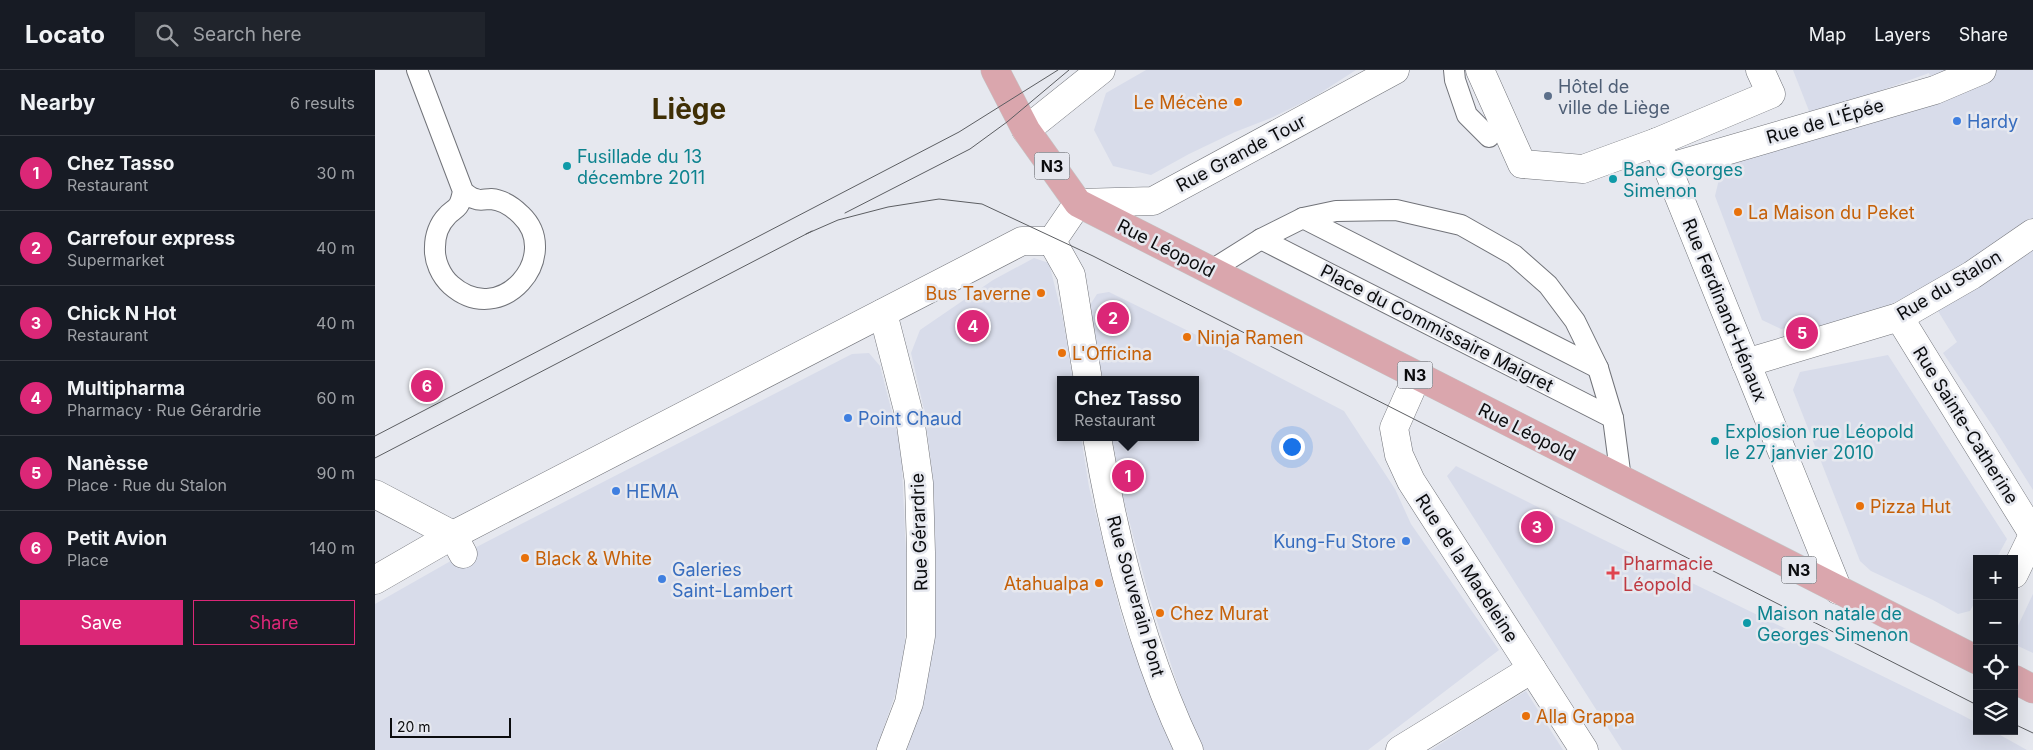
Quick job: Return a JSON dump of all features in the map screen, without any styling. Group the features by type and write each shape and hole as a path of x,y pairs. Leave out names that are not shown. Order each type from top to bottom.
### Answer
{"main road":[{"name":"N3","path":"995,70 1026,130 1078,203"},
{"name":"Rue Léopold","path":"1078,203 1838,590 1973,656"},
{"path":"2018,682 2033,689"}],"street":[{"path":"1026,130 1101,70"},
{"name":"Rue Grande Tour","path":"1078,203 1153,201 1395,70"},
{"path":"1480,70 1522,164 1583,169 1657,142 1771,94"},
{"path":"1760,70 1786,132"},
{"name":"Rue de L'Épée","path":"1667,168 1935,90 1982,70"},
{"name":"Rue Ferdinand-Hénaux","path":"1657,142 1838,590"},
{"path":"1052,241 1078,203"},
{"name":"Rue du Stalon","path":"1747,363 1899,317 1972,275 2033,233"},
{"path":"375,580 458,545 883,313 1022,241 1052,241"},
{"path":"1052,241 1071,275 1087,376"},
{"name":"Rue Gérardrie","path":"883,313 910,418 919,483 921,552 921,636 909,703 891,750"},
{"name":"Rue Sainte-Catherine","path":"1899,317 2033,534 2018,566"},
{"name":"Rue de la Madeleine","path":"1417,376 1394,428 1399,455 1411,481 1584,750"},
{"name":"Rue Souverain Pont","path":"1098,441 1123,565 1155,667 1174,718 1189,750"},
{"path":"375,494 458,545"},
{"path":"1400,750 1532,669"}],"lane":[{"path":"417,70 463,191 476,200 493,200 510,205 523,216 532,231 535,248 532,266 523,281 510,292 493,298 476,298 459,292 446,281 437,266 434,249 437,231 446,216 459,205 463,191"},
{"path":"1454,70 1455,80 1467,116 1489,137"},
{"path":"1210,271 1261,239 1303,218 1336,211 1396,210 1461,225 1514,255 1548,286 1575,321 1598,368 1613,418 1621,479"},
{"name":"Place du Commissaire Maigret","path":"1303,218 1598,368"},
{"name":"Place du Commissaire Maigret","path":"1261,239 1613,418"}],"shaded area":[{"path":"1146,70 1356,70 1314,97 1189,154 1151,175 1113,166 1094,130 1106,93"},
{"path":"1793,70 1968,70 1933,82 1929,73 1811,116"},
{"path":"1993,70 2033,70 2033,227 1940,281 1891,304 1862,315 1812,329 1811,324 1781,329 1762,320 1715,196 1720,175 1715,161"},
{"path":"2033,246 2033,490 1943,353 1957,342 1938,311 1989,279"},
{"path":"1034,258 1049,263 1063,319 1072,376 1057,376 1057,441 1082,441 1089,487 1123,622 1173,750 907,750 921,707 935,639 936,570 933,479 925,414 911,353 920,330 993,280"},
{"path":"1109,292 1227,350 1344,411 1395,489 1411,524 1499,650 1368,750 1204,750 1187,714 1149,596 1123,497 1113,441 1199,441 1199,376 1101,376 1090,305 1097,294"},
{"name":"Galeries Saint-Lambert","path":"869,353 880,366 901,447 906,554 905,650 897,689 876,750 375,750 375,604 463,554 852,354"},
{"path":"1888,355 2007,539 1998,555 1973,555 1973,605 1970,611 1958,614 1871,571 1860,561 1793,390 1800,372"},
{"path":"1456,466 1960,714 1973,721 1973,735 2000,735 2027,750 1622,750 1447,476"},
{"path":"2033,594 2033,653 2018,646 2018,626"},
{"path":"1526,691 1563,750 1431,750 1481,718"}],"tram line":[{"path":"375,436 959,132 1058,70"},
{"path":"845,213 970,149 1007,122 1069,70"},
{"path":"806,234 838,220 888,207 939,199 982,204 1093,256 1973,703"},
{"path":"375,458 812,231"},
{"path":"2018,726 2033,733"}],"place":[{"name":"Hôtel de ville de Liège","path":"1548,96"},
{"name":"Le Mécène","path":"1238,102"},
{"name":"Hardy","path":"1957,121"},
{"name":"Fusillade du 13 décembre 2011","path":"567,166"},
{"name":"Banc Georges Simenon","path":"1613,179"},
{"name":"La Maison du Peket","path":"1738,212"},
{"name":"Bus Taverne","path":"1041,293"},
{"name":"Carrefour express","path":"1113,318"},
{"name":"Multipharma","path":"973,326"},
{"name":"Nanèsse","path":"1802,333"},
{"name":"Ninja Ramen","path":"1187,337"},
{"name":"L'Officina","path":"1062,353"},
{"name":"Petit Avion","path":"427,386"},
{"name":"Point Chaud","path":"848,418"},
{"name":"Explosion rue Léopold le 27 janvier 2010","path":"1715,441"},
{"name":"Chez Tasso","path":"1128,476"},
{"name":"HEMA","path":"616,491"},
{"name":"Pizza Hut","path":"1860,506"},
{"name":"Chick N Hot","path":"1537,527"},
{"name":"Kung-Fu Store","path":"1406,541"},
{"name":"Black & White","path":"525,558"},
{"name":"Pharmacie Léopold","path":"1613,573"},
{"name":"Galeries Saint-Lambert","path":"662,579"},
{"name":"Atahualpa","path":"1099,583"},
{"name":"Chez Murat","path":"1160,613"},
{"name":"Maison natale de Georges Simenon","path":"1747,623"},
{"name":"Alla Grappa","path":"1526,716"}],"district":[{"name":"Liège","path":"689,109"}]}
